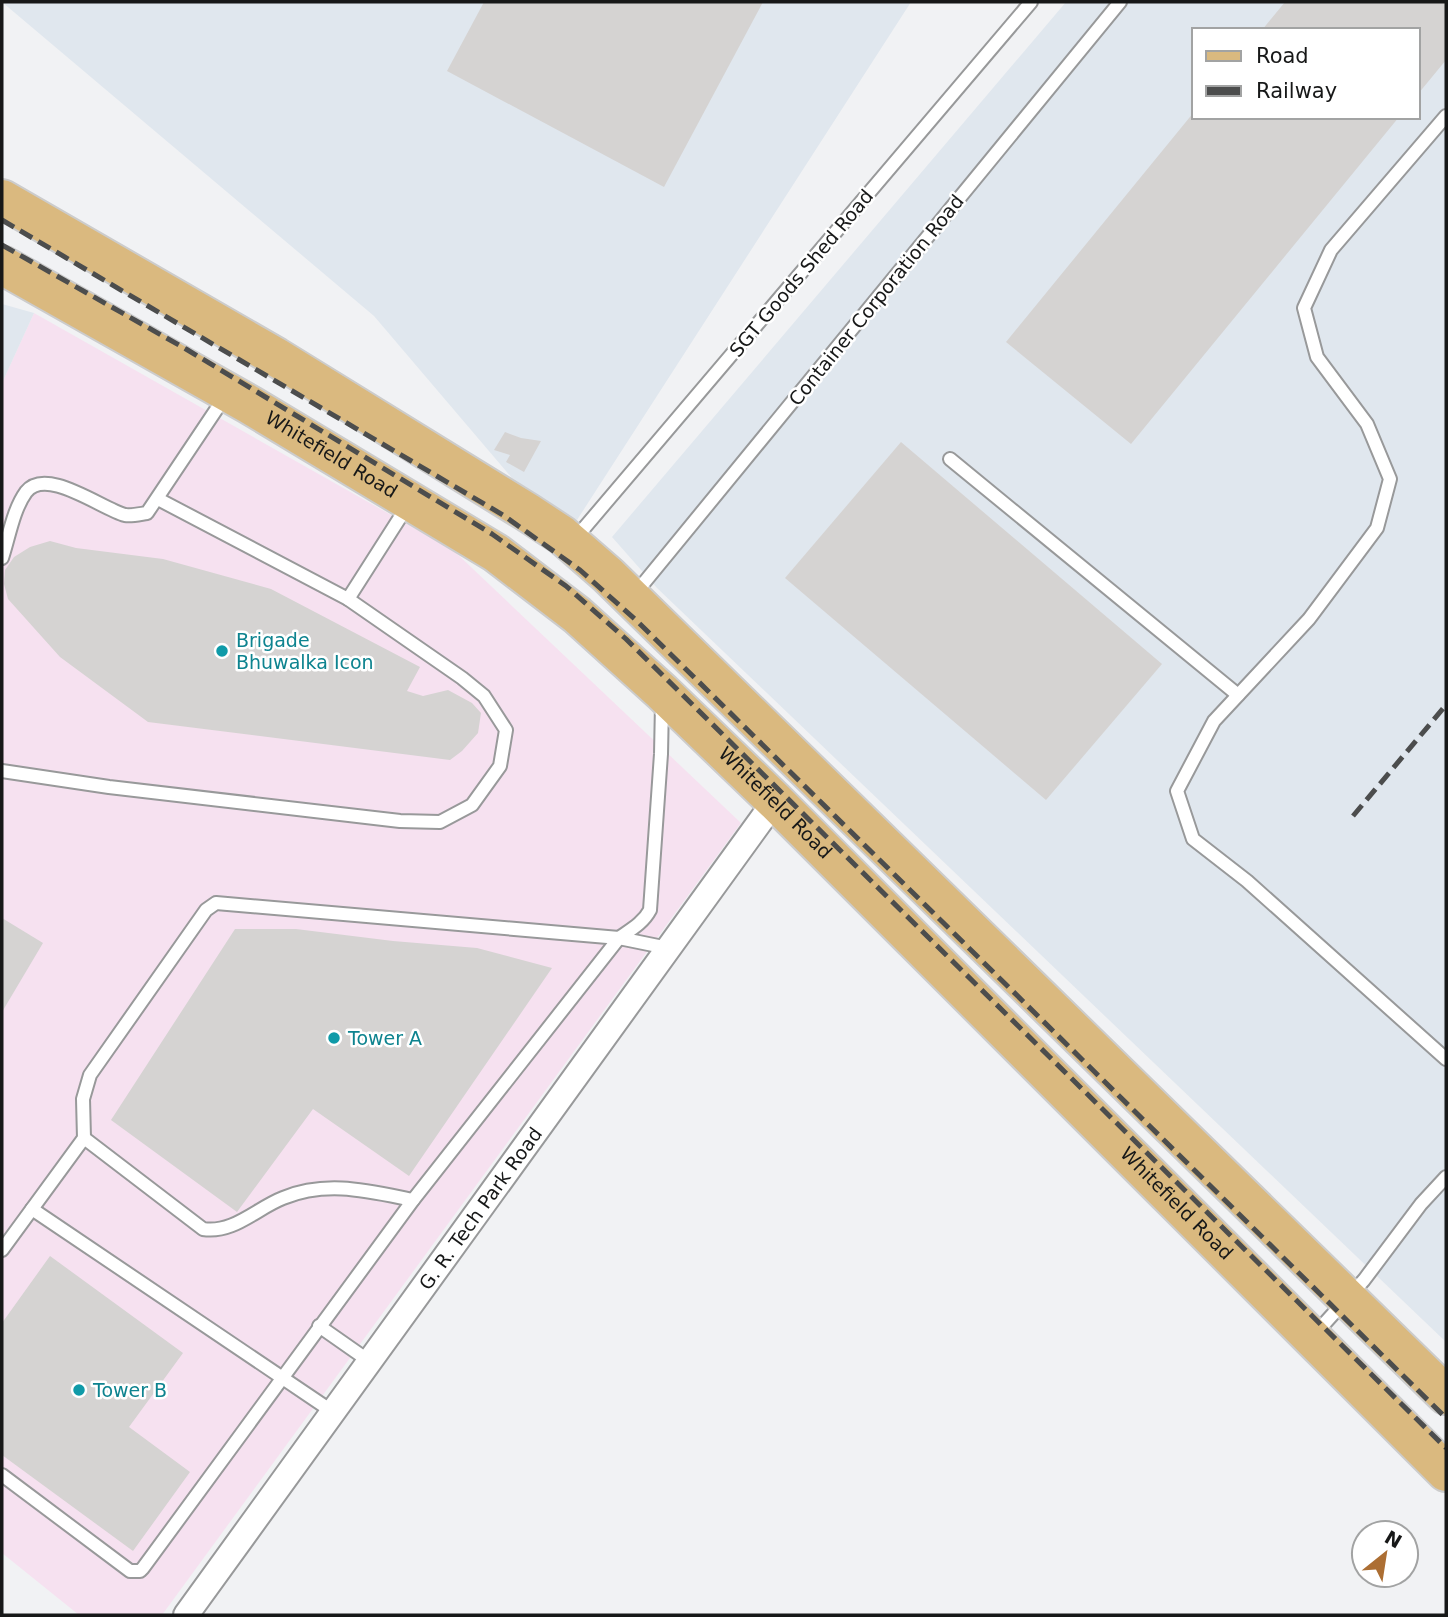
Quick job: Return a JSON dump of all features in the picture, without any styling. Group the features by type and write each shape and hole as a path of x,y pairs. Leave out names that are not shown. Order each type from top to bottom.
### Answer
{"main road":[{"path":"2,198 276,357 527,512 572,543 1446,1395"},
{"name":"Whitefield Road","path":"2,265 227,393 496,553 577,615 775,801 1446,1472"}],"street":[{"name":"G. R. Tech Park Road","path":"186,1615 775,801"}],"lane":[{"name":"SGT Goods Shed Road","path":"572,543 1031,2"},
{"name":"Container Corporation Road","path":"631,598 1120,2"},
{"path":"1446,116 1331,250 1304,308 1317,357 1367,424 1390,479 1377,528 1309,619 1214,721 1177,791 1194,839 1247,881 1446,1059"},
{"path":"2,558 21,500 29,489 39,485 57,484 127,515 147,513 227,393"},
{"path":"950,459 1238,695"},
{"path":"2,771 109,788 400,821 440,822 472,805 500,766 506,730 484,695 463,678 348,599 158,499"},
{"path":"348,599 410,501"},
{"path":"2,1475 130,1571 140,1571 412,1200 619,937 639,925 650,910 661,754 662,692"},
{"path":"2,1250 84,1138 83,1099 90,1075 206,910 216,903 619,937 668,947"},
{"path":"84,1138 203,1229 215,1231 226,1228 282,1198 320,1188 361,1189 412,1200"},
{"path":"1311,1338 1364,1280 1421,1204 1446,1177"},
{"path":"32,1209 333,1412"},
{"path":"319,1326 369,1361"}],"shaded area":[{"path":"2,2 911,2 577,520 512,478 374,316"},
{"path":"1066,2 1446,2 1446,1342 657,588 612,537"},
{"path":"2,304 34,313 2,383"},
{"path":"34,313 453,550 741,823 162,1615 79,1615 2,1553 2,383"}],"building":[{"path":"484,2 763,2 664,187 447,71"},
{"path":"1285,2 1446,2 1446,60 1420,92 1420,28 1264,28"},
{"path":"1192,114 1192,119 1397,119 1131,444 1006,342"},
{"path":"505,432 541,441 524,472 506,462 510,455 494,450"},
{"path":"901,442 1162,664 1046,800 785,578"},
{"name":"Brigade Bhuwalka Icon","path":"50,541 76,548 163,559 271,589 420,667 407,691 423,696 448,690 472,703 481,713 478,733 450,760 148,722 60,657 8,599 4,584 5,570 14,557 30,547"},
{"path":"2,918 43,943 2,1012"},
{"name":"Tower A","path":"235,929 296,929 477,948 552,968 409,1176 313,1109 237,1212 111,1120"},
{"name":"Tower B","path":"50,1256 183,1353 129,1427 190,1472 133,1551 2,1455 2,1323"}],"railway":[{"path":"2,220 503,515 580,570 637,621 1446,1418"},
{"path":"2,245 186,349 492,534 566,586 626,639 1446,1448"},
{"path":"1353,816 1446,705"}],"place":[{"name":"Brigade Bhuwalka Icon","path":"222,651"},
{"name":"Tower A","path":"334,1038"},
{"name":"Tower B","path":"79,1390"}]}
